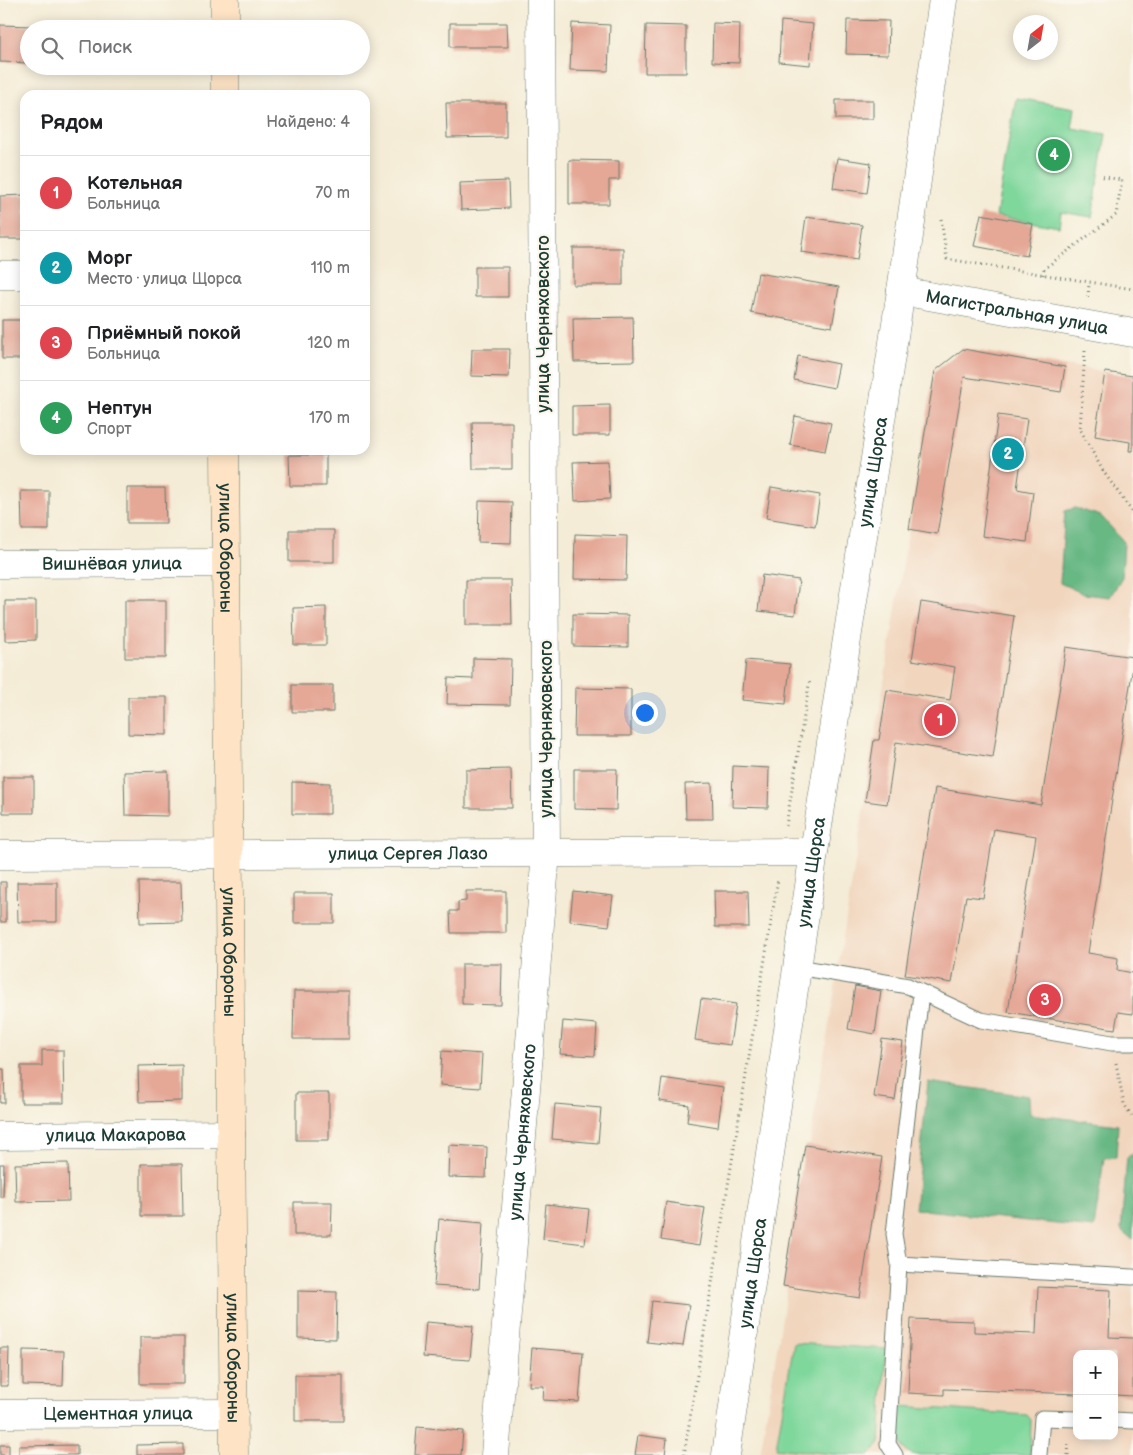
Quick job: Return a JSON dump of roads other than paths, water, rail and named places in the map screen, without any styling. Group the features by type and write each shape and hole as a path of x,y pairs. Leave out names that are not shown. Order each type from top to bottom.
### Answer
{"street":[{"path":"225,0 225,20"},
{"name":"улица Черняховского","path":"495,1455 546,853 541,0"},
{"name":"улица Щорса","path":"726,1455 814,852 944,0"},
{"path":"225,75 225,90"},
{"path":"0,275 20,275"},
{"name":"Магистральная улица","path":"901,291 1133,333"},
{"name":"улица Обороны","path":"225,455 234,1455"},
{"name":"Вишнёвая улица","path":"0,564 225,563"},
{"name":"улица Сергея Лазо","path":"0,855 814,852"},
{"name":"улица Макарова","path":"0,1136 231,1134"},
{"name":"Цементная улица","path":"0,1414 234,1413"}],"lane":[{"path":"798,967 908,986 980,1020 1112,1043 1133,1043"},
{"path":"895,1455 888,1444 899,1264 894,1234 921,993"},
{"path":"899,1264 1133,1277"},
{"path":"1040,1455 1042,1418 1073,1419"},
{"path":"1118,1420 1133,1421"}],"place":[{"name":"Нептун","path":"1054,155"},
{"name":"Морг","path":"1008,454"},
{"name":"Котельная","path":"940,720"},
{"name":"Приёмный покой","path":"1045,1000"}]}
